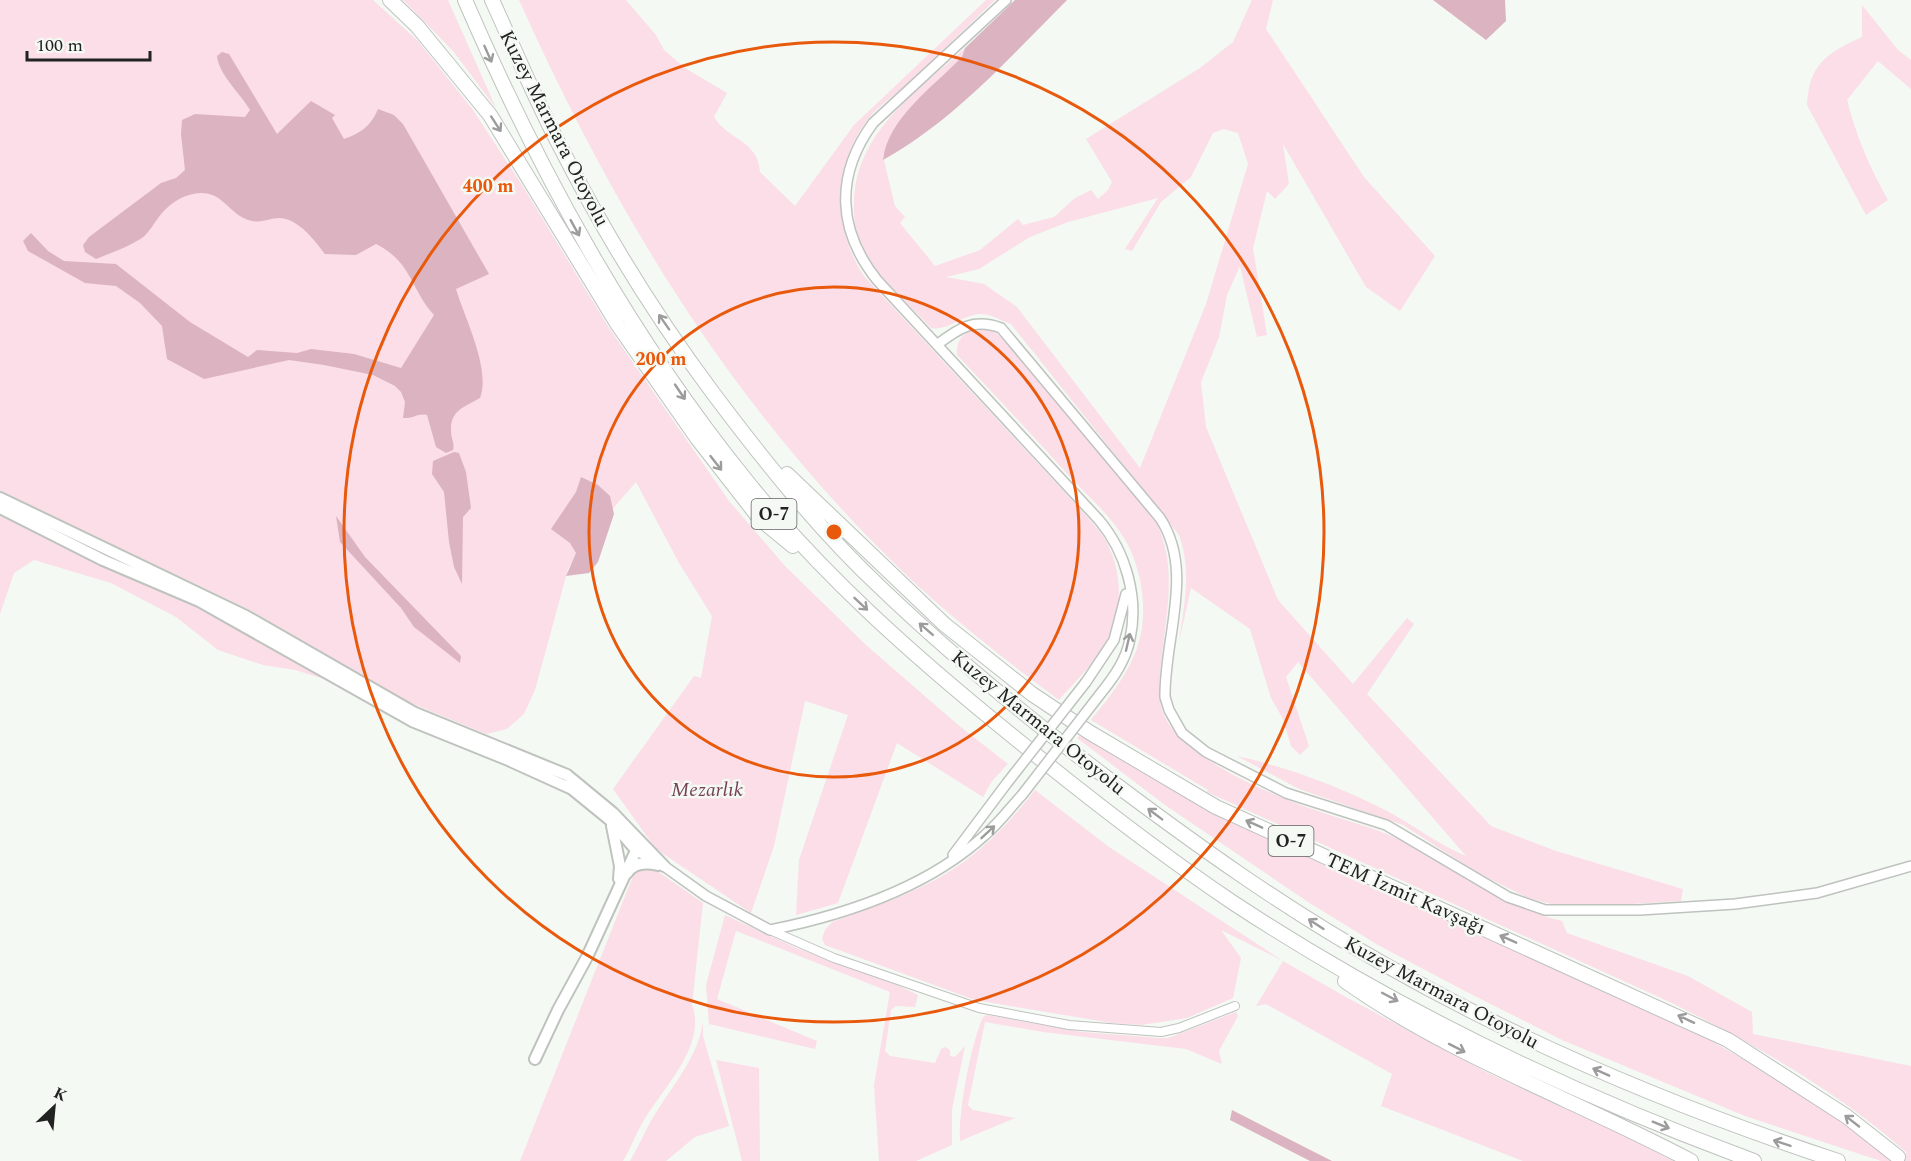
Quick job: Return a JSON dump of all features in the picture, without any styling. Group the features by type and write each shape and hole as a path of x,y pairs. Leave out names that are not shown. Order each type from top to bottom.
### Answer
{"highway":[{"path":"390,0 417,26 490,116 618,325 697,438 760,519 840,585"},
{"name":"Kuzey Marmara Otoyolu","path":"465,0 540,162 587,249 633,323 688,404 744,478 790,533 840,585 959,693 1110,814 1233,902 1359,980 1489,1049 1644,1119 1754,1161"},
{"name":"Kuzey Marmara Otoyolu","path":"492,0 559,146 600,221 656,311 744,434 804,505 879,587 1034,722 1232,869 1385,965 1567,1057 1688,1109 1838,1161"},
{"name":"TEM İzmit Kavşağı","path":"744,434 944,624 1032,694 1089,732 1216,807 1728,1040 1846,1116 1898,1157"},
{"name":"O-7","path":"1233,902 1382,1007 1459,1049 1691,1161"}],"main road":[{"path":"0,498 246,616 415,713 567,775 584,786 638,846"},
{"path":"0,508 103,560 199,602 412,721 572,789 664,866"},
{"path":"610,820 620,866 618,887"},
{"path":"535,1059 587,957 638,846"},
{"path":"618,887 634,866 643,863 664,866"}],"street":[{"path":"770,930 800,924 880,898 917,882 985,836 1022,795 1101,693 1124,658 1130,639 1129,580 1124,561 1110,533 877,280 855,249 847,218 849,174 858,147 873,123 1006,0"},
{"path":"938,344 966,325 984,323 1001,328 1160,518 1173,542 1177,568 1165,697 1169,710 1182,733 1206,752 1286,793 1386,825 1508,897 1545,910 1641,910 1735,904 1817,893 1911,866"},
{"path":"948,862 1101,664 1114,639 1129,580"},
{"path":"664,866 706,896 770,930 834,958 979,1008 1069,1025 1161,1032 1179,1028 1235,1006"}],"green space":[{"name":"Mezarlık","path":"0,0 373,0 418,41 473,110 522,185 609,328 729,501 785,566 866,645 957,724 1008,764 992,781 983,797 897,743 838,903 796,915 799,860 848,715 805,701 774,846 751,913 656,849 613,789 694,676 701,678 712,616 679,563 636,482 582,544 568,569 535,690 524,714 507,729 486,734 399,698 250,610 0,491"},
{"path":"403,0 448,0 496,108 453,51"},
{"path":"519,0 626,0 656,35 664,50 685,68 727,93 714,117 727,131 749,147 758,161 760,172 795,206 854,125 986,0 995,0 866,122 847,159 842,179 842,219 846,239 864,276 1082,511 1101,533 1110,548 1118,577 1116,621 1104,647 1059,700 970,631 906,575 828,493 773,429 723,363 633,224 555,77"},
{"path":"1252,0 1273,0 1266,29 1364,177 1435,256 1400,311 1366,287 1283,144 1289,184 1275,199 1267,191 1253,248 1267,335 1257,337 1240,266 1227,295 1219,337 1201,382 1206,427 1278,600 1353,684 1407,618 1414,624 1367,694 1491,826 1556,851 1683,889 1681,901 1579,907 1555,905 1528,898 1478,873 1403,825 1299,789 1237,756 1296,772 1352,794 1389,812 1466,856 1298,662 1286,677 1309,746 1300,755 1291,746 1283,719 1271,698 1250,629 1191,588 1179,642 1185,602 1186,575 1179,535 1011,324 991,316 978,314 943,327 931,328 872,265 864,250 856,231 854,203 857,178 865,155 877,134 892,115 965,48 962,57 902,120 883,156 895,206 905,217 900,223 935,266 980,250 1018,219 1023,225 1054,217 1075,198 1091,190 1098,199 1108,190 1112,182 1086,139 1200,68 1233,42","holes":["1224,129 1238,133 1248,164 1206,304 1140,468 1017,307 984,284 946,277 979,269 1030,237 1068,222 1158,198 1125,249 1132,251 1161,202 1191,177 1213,133"]},
{"path":"1862,5 1898,50 1911,60 1911,89 1878,61 1847,100 1864,152 1888,200 1866,215 1807,105 1812,79 1822,62 1839,49 1862,37"},
{"path":"984,329 995,332 1006,342 1156,522 1166,554 1169,587 1159,683 1160,703 1171,727 1187,744 1206,759 1253,785 1328,815 1390,835 1498,896 1540,915 1562,921 1567,933 1688,976 1752,1012 1753,1034 1911,1066 1911,1161 1881,1161 1745,1116 1562,1040 1463,990 1378,945 1308,902 1165,805 1077,738 1080,735 1155,780 1254,832 1694,1031 1797,1090 1891,1159 1907,1153 1853,1109 1824,1089 1795,1070 1703,1019 1207,792 1208,790 1091,720 1120,682 1132,661 1140,638 1143,604 1138,570 1125,539 1112,521 957,355 958,343 964,335"},
{"path":"0,511 199,601 334,682 295,670 263,665 218,650 176,617 111,583 34,560 14,573 0,614"},
{"path":"1035,790 1109,847 1283,961 1221,930 1241,958 1233,998 1187,1018 1141,1025 1112,1023 975,1000 825,945 822,939 825,930 832,922 921,887 968,859 1012,818"},
{"path":"648,867 656,870 703,903 692,1005 695,1020 694,1035 689,1050 672,1080 644,1120 623,1161 520,1161 634,874"},
{"path":"725,915 799,949 889,981 918,995 915,1007 896,1006 891,1010 885,1051 890,1056 935,1063 941,1049 945,1047 950,1050 950,1056 955,1057 965,1046 952,1109 952,1145 916,1161 879,1161 874,1085 890,992 736,931 717,999 817,1041 815,1049 709,1024 706,985"},
{"path":"1283,961 1488,1073 1624,1135 1673,1161 1523,1161 1381,1106 1392,1074 1266,1004 1256,1006"},
{"path":"1236,1012 1238,1016 1219,1051 1222,1064 1186,1049 1043,1032 985,1022 968,1105 973,1110 1015,1118 960,1141 963,1096 970,1060 978,1029 983,1017 987,1015 1083,1032 1168,1038"},
{"path":"703,1021 703,1036 729,1126 695,1137 666,1161 630,1161 651,1121 690,1059"},
{"path":"716,1060 759,1068 760,1161 742,1161"}],"shaded area":[{"path":"1015,0 1067,0 958,107 909,144 883,160 886,145 903,117 926,91 962,57 965,48"},
{"path":"1433,0 1505,0 1506,21 1486,40"},
{"path":"222,52 229,54 277,134 311,101 335,115 332,118 344,139 365,128 378,109 394,115 403,124 489,274 456,289 476,344 482,373 482,386 480,398 464,407 453,418 451,431 453,450 446,453 436,447 427,415 403,418 405,402 401,392 395,386 373,375 289,360 204,379 167,359 162,326 140,303 116,286 85,283 28,251 23,241 31,233 48,251 64,261 116,264 190,322 248,357 257,350 297,353 311,349 354,354 401,368 434,315 397,259 376,244 356,255 325,254 294,222 280,218 261,221 248,220 215,196 200,193 186,196 173,203 162,213 145,236 131,244 96,259 85,252 83,245 89,237 161,183 176,178 185,170 181,134 182,120 195,114 245,117 250,110 222,70 217,56"},
{"path":"454,452 459,453 466,472 471,508 463,517 462,584 454,567 449,542 444,492 432,474 433,461"},
{"path":"581,477 598,485 610,496 614,514 598,562 589,573 566,576 576,553 570,543 551,529 576,492"},
{"path":"336,516 365,557 461,656 460,663 414,627 401,608 340,542"},
{"path":"1232,1110 1332,1161 1310,1161 1230,1120"}]}
